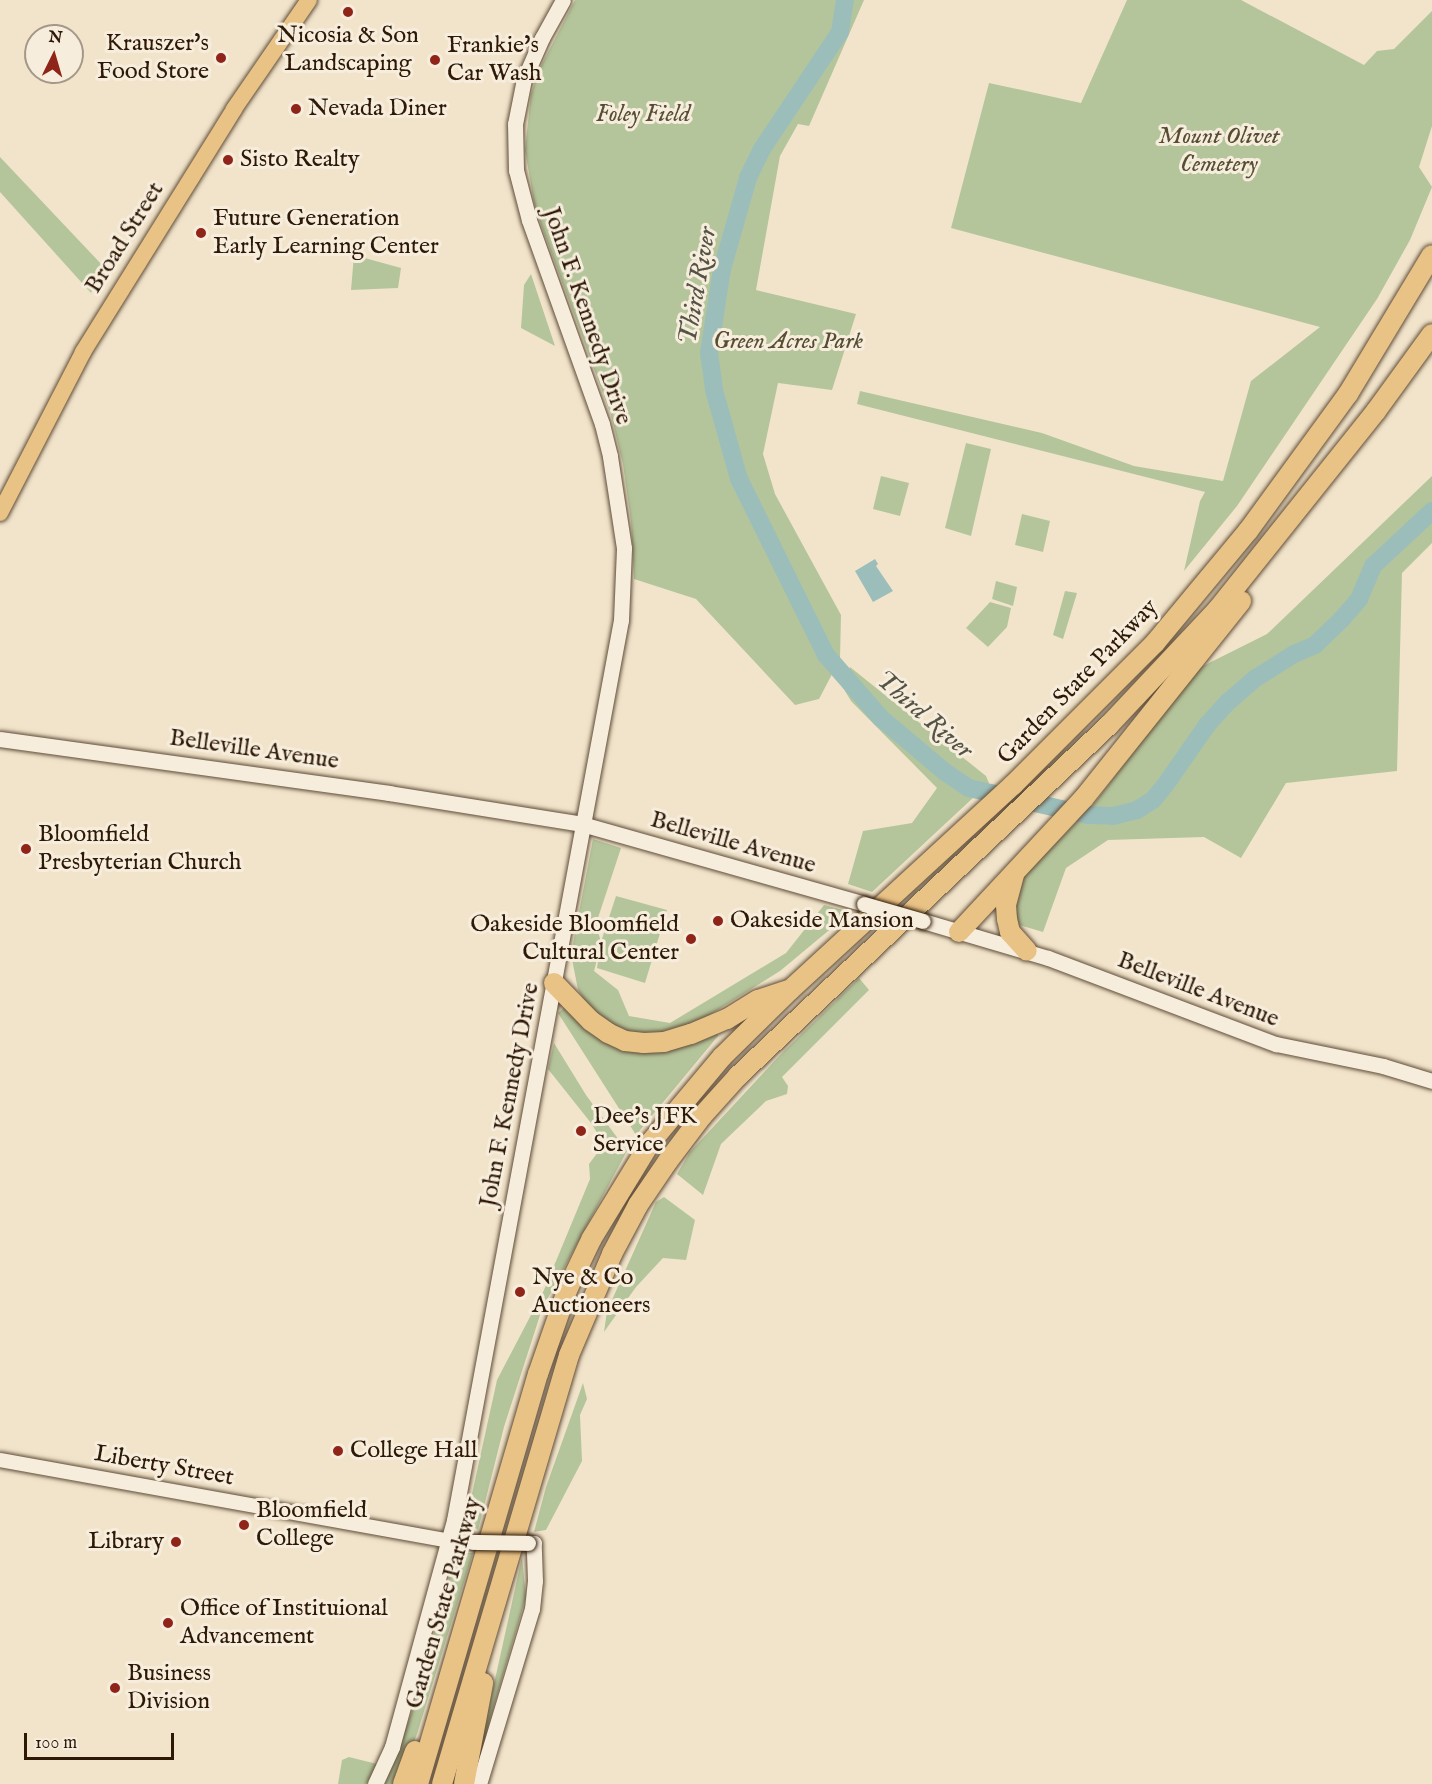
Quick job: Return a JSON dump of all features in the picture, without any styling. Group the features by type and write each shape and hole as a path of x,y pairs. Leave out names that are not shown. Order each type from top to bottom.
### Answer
{"highway":[{"name":"Garden State Parkway","path":"418,1784 549,1340 568,1288 592,1238 650,1143 684,1100 790,990 986,810 1155,643 1248,531 1348,394 1432,255"},
{"name":"Garden State Parkway","path":"442,1784 525,1542 568,1355 589,1304 628,1225 668,1161 702,1116 738,1076 1109,725 1218,609 1376,411 1432,334"},
{"path":"959,932 1084,798 1293,534 1376,411"},
{"path":"1014,874 1006,905 1007,919 1010,932 1027,951"},
{"path":"554,982 591,1021 608,1033 625,1041 644,1043 664,1042 691,1034 727,1019 758,1000 790,990"},
{"path":"403,1784 492,1530"},
{"path":"464,1784 525,1542"}],"main road":[{"name":"Broad Street","path":"0,513 83,352 236,106 309,0"},
{"name":"John F. Kennedy Drive","path":"553,0 534,33 516,76 506,119 507,172 520,223 594,426 614,549 611,634 614,656"},
{"name":"John F. Kennedy Drive","path":"375,1784 392,1747 449,1541 582,824 602,731 624,582 624,548 616,486 602,424 520,194 515,159 515,124 524,79 538,45 563,0"},
{"name":"Belleville Avenue","path":"0,738 389,793 582,824 1027,951 1118,983 1276,1044 1383,1066 1432,1081"},
{"name":"Liberty Street","path":"449,1541 525,1542"},
{"path":"479,1784 532,1609 535,1581 525,1542"}],"street":[{"name":"Liberty Street","path":"0,1460 449,1541"}],"green space":[{"name":"Foley Field","path":"575,0 864,0 809,126 798,124 780,156 756,290 856,314 832,390 778,383 763,454 775,494 841,615 840,659 819,699 795,705 696,599 634,579 631,521 623,464 611,415 535,208 525,150 531,94 539,70"},
{"name":"Mount Olivet Cemetery","path":"1127,0 1241,0 1364,65 1377,51 1394,49 1432,11 1432,126 1419,167 1432,187 1410,240 1377,299 1237,506 1184,571 1200,501 1205,492 857,404 860,391 1042,433 1134,466 1223,481 1251,381 1320,327 951,228 989,83 1081,103"},
{"path":"0,157 104,267 91,293 0,192"},
{"path":"354,255 401,268 398,288 351,290"},
{"path":"531,274 555,346 521,328 524,285"},
{"path":"966,443 991,449 971,536 945,528"},
{"path":"881,476 909,483 900,516 873,509"},
{"path":"1432,476 1432,543 1402,573 1397,771 1286,783 1241,858 1204,837 1108,840 1066,868 1043,932 1016,924 1012,900 1021,879 1093,805 1197,669 1267,634"},
{"path":"1022,514 1050,521 1043,552 1015,545"},
{"path":"996,581 1017,587 1013,606 992,599"},
{"path":"1065,591 1077,593 1063,639 1053,635"},
{"path":"990,602 1011,608 1007,627 988,647 966,628"},
{"path":"850,667 986,776 989,783 872,892 848,884 863,831 912,823 937,788 851,701 842,686"},
{"path":"593,839 621,848 596,924 601,942 616,896 667,910 645,983 597,968 600,949 594,971 618,990 629,1016 670,1023 786,953 824,905 851,912 780,971 695,1024 653,1037 623,1033 596,1018 578,990 571,954"},
{"path":"859,978 869,990 782,1077 788,1086 787,1094 766,1101 721,1144 703,1195 677,1174 690,1152 780,1055"},
{"path":"567,1005 624,1046 718,1028 718,1036 636,1135 558,1013"},
{"path":"554,1043 586,1095 627,1151 542,1309 504,1427 478,1530 466,1521 497,1380 544,1290 590,1179 589,1164 604,1144 591,1123 548,1069"},
{"path":"664,1197 695,1220 686,1260 663,1258 636,1287 604,1332 607,1311 656,1202"},
{"path":"583,1383 587,1399 580,1415 582,1461 546,1530 534,1532 546,1487"},
{"path":"456,1553 473,1553 417,1734 397,1784 385,1784 416,1701"},
{"path":"522,1557 526,1597 475,1770"},
{"path":"349,1757 377,1764 378,1769 366,1784 338,1784 342,1760"}],"water":[{"path":"875,559 878,564 876,566 893,591 873,602 855,571"}],"waterway":[{"name":"Third River","path":"845,0 840,32 762,149 748,178 722,269 709,353 714,390 739,479 826,655 881,718 945,772 969,788 1088,815 1113,816 1137,810 1153,800 1207,725 1228,702 1256,678 1294,654 1315,645 1341,620 1359,599 1373,566 1432,511"}],"place":[{"name":"Nicosia & Son Landscaping","path":"348,12"},
{"name":"Krauszer's Food Store","path":"221,58"},
{"name":"Frankie's Car Wash","path":"435,60"},
{"name":"Nevada Diner","path":"296,109"},
{"name":"Sisto Realty","path":"228,160"},
{"name":"Future Generation Early Learning Center","path":"201,233"},
{"name":"Bloomfield Presbyterian Church","path":"26,849"},
{"name":"Oakeside Mansion","path":"718,921"},
{"name":"Oakeside Bloomfield Cultural Center","path":"691,939"},
{"name":"Dee's JFK Service","path":"581,1131"},
{"name":"Nye & Co Auctioneers","path":"520,1292"},
{"name":"College Hall","path":"338,1451"},
{"name":"Bloomfield College","path":"244,1525"},
{"name":"Library","path":"176,1542"},
{"name":"Office of Instituional Advancement","path":"168,1623"},
{"name":"Business Division","path":"115,1688"}],"park label":[{"name":"Green Acres Park","path":"788,342"}]}
